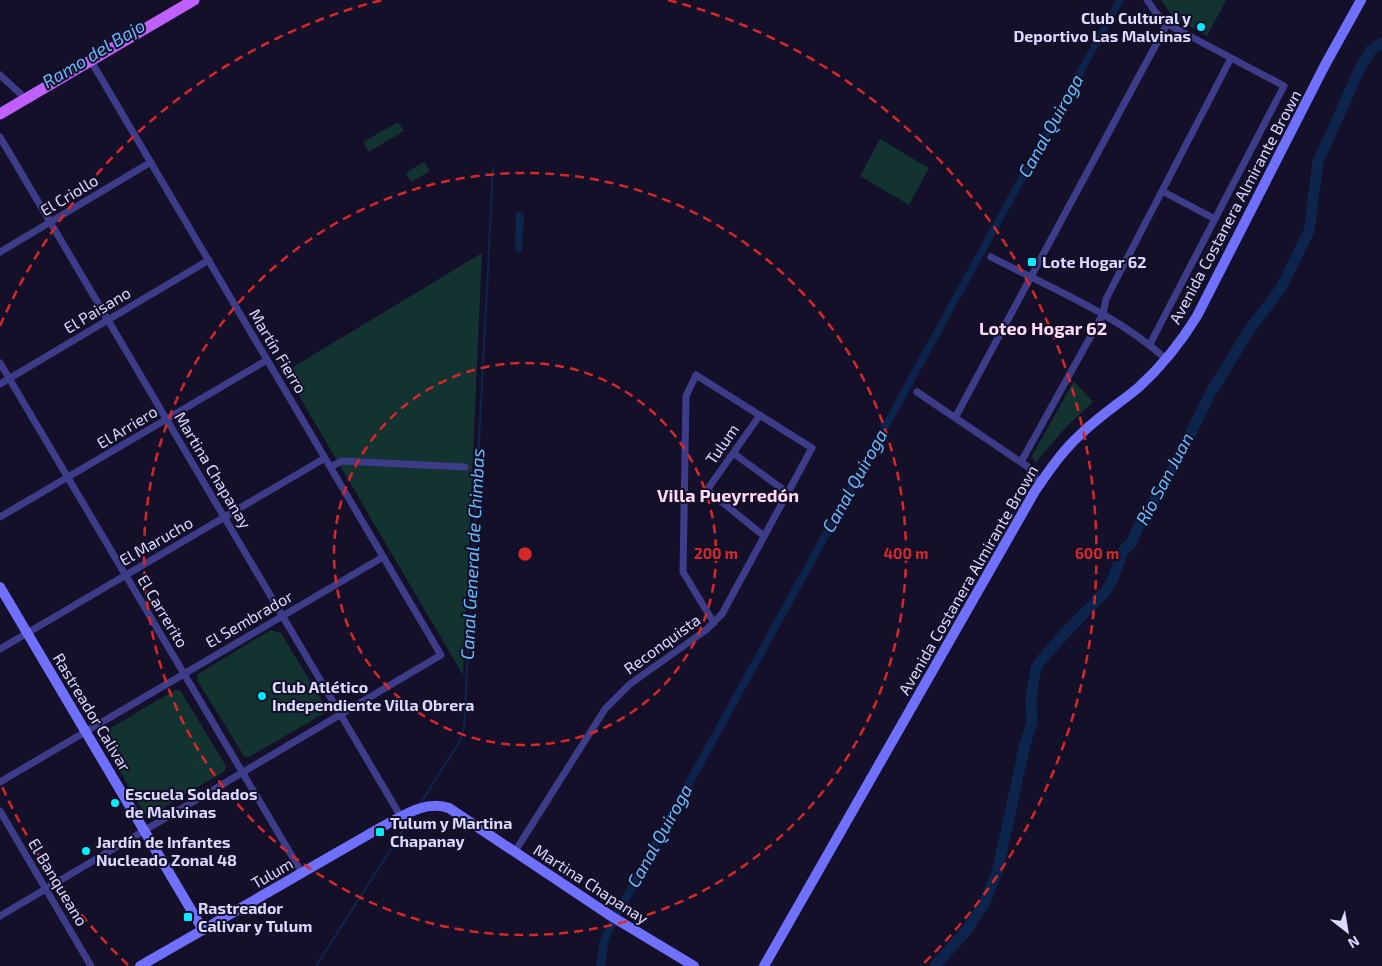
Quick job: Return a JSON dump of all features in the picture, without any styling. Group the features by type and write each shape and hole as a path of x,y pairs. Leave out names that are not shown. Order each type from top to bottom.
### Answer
{"main road":[{"path":"0,114 194,0"},
{"name":"Avenida Costanera Almirante Brown","path":"764,966 1040,484 1060,457 1080,435 1139,387 1166,359 1187,332 1205,303 1325,65 1361,0"},
{"name":"Rastreador Calivar","path":"0,587 203,930"},
{"name":"Martina Chapanay","path":"417,809 433,805 449,808 615,918 694,966"},
{"name":"Tulum","path":"140,966 417,809"}],"street":[{"path":"1147,0 1167,24 1284,86 1150,344"},
{"path":"955,418 1167,24"},
{"path":"1021,462 1103,314 1106,299 1231,58"},
{"name":"Martín Fierro","path":"91,61 442,655 340,714"},
{"path":"0,75 26,99"},
{"name":"Martina Chapanay","path":"0,137 401,817"},
{"name":"El Criollo","path":"0,252 151,162"},
{"path":"1162,191 1215,219"},
{"path":"992,257 1119,323 1150,344 1166,359"},
{"name":"El Paisano","path":"0,384 209,260"},
{"name":"El Arriero","path":"0,517 267,360"},
{"name":"El Carrerito","path":"0,363 302,873"},
{"path":"714,623 683,572 686,396 696,375 760,416"},
{"path":"917,392 1028,466 1040,484"},
{"name":"Reconquista","path":"514,852 605,709 630,684 714,623 722,614 812,448 760,416"},
{"name":"Tulum","path":"760,416 708,490 764,536"},
{"path":"733,454 788,493"},
{"name":"El Marucho","path":"0,649 325,458"},
{"path":"330,466 342,461 464,466"},
{"name":"El Sembrador","path":"0,782 384,557"},
{"path":"0,916 340,714"},
{"name":"El Banqueano","path":"0,811 92,966"}],"green space":[{"name":"Club Cultural y Deportivo Las Malvinas","path":"1161,0 1226,0 1207,36 1173,17"},
{"path":"398,122 404,131 369,152 363,142"},
{"path":"880,139 929,168 909,205 860,176"},
{"path":"424,162 430,171 411,182 406,173"},
{"path":"482,253 463,675 285,372"},
{"path":"1074,381 1093,402 1067,426 1035,463 1032,456"},
{"name":"Club Atlético Independiente Villa Obrera","path":"271,630 281,633 328,711 249,757 244,756 197,680 198,674"},
{"path":"175,690 180,690 226,766 225,771 149,816 145,814 103,743 107,730"}],"water":[{"name":"Canal Quiroga","path":"1116,0 1124,0 620,917 609,939 605,966 596,966 600,940 613,913"},
{"path":"521,212 524,215 522,251 518,254 515,250 516,215"}],"waterway":[{"name":"Río San Juan","path":"935,966 966,931 985,902 998,869 1025,744 1032,723 1031,698 1036,668 1068,630 1106,591 1112,581 1123,551 1133,541 1137,529 1175,465 1211,392 1250,329 1281,288 1309,231 1318,162 1361,66 1371,50 1382,43"},
{"name":"Canal General de Chimbas","path":"489,248 493,167"},
{"name":"Canal General de Chimbas","path":"420,804 460,741 464,727 489,249"},
{"name":"Canal General de Chimbas","path":"316,966 412,816"}],"place":[{"name":"Club Cultural y Deportivo Las Malvinas","path":"1201,27"},
{"name":"Lote Hogar 62","path":"1032,262"},
{"name":"Club Atlético Independiente Villa Obrera","path":"262,696"},
{"name":"Escuela Soldados de Malvinas","path":"115,803"},
{"name":"Tulum y Martina Chapanay","path":"380,832"},
{"name":"Jardín de Infantes Nucleado Zonal 48","path":"86,851"},
{"name":"Rastreador Calivar y Tulum","path":"188,917"}],"district":[{"name":"Loteo Hogar 62","path":"1043,329"},
{"name":"Villa Pueyrredón","path":"728,496"}],"water label":[{"name":"Ramo del Bajo","path":"94,54"}]}
